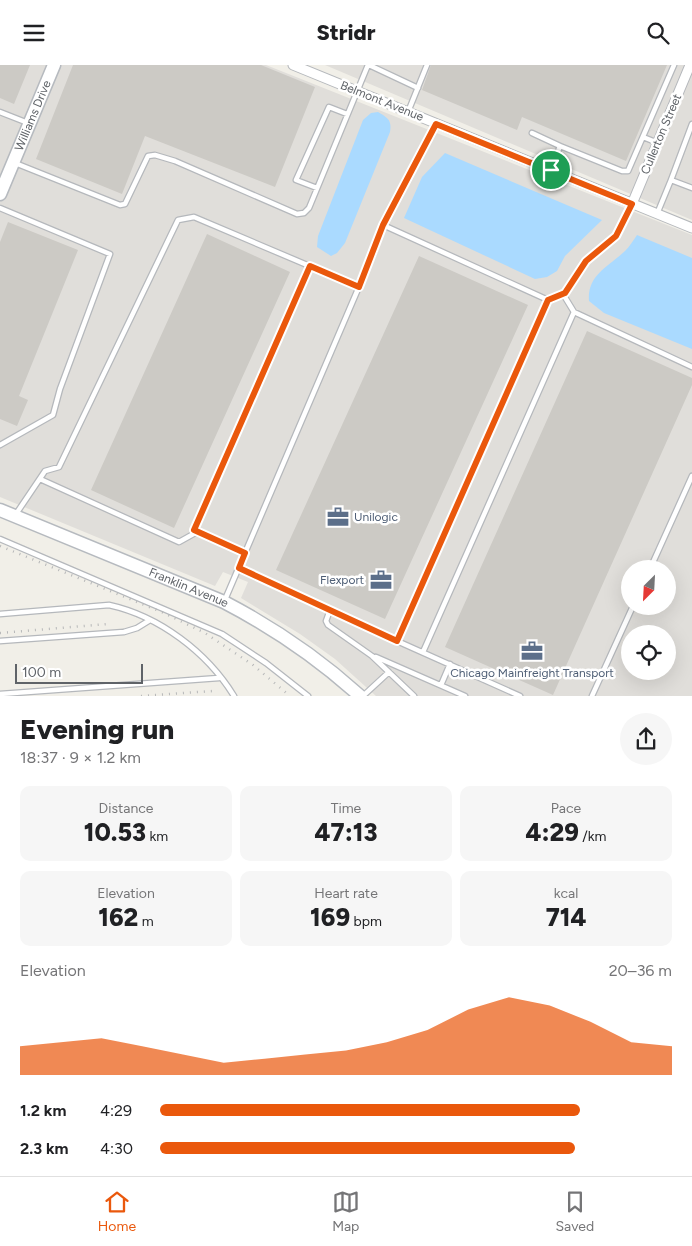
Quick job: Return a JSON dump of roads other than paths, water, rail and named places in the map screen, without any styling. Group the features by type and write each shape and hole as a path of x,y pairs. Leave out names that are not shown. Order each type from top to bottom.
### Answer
{"main road":[{"name":"Williams Drive","path":"0,193 54,65"},
{"name":"Franklin Avenue","path":"0,510 224,602 304,650 362,696"}],"street":[{"name":"Belmont Avenue","path":"293,65 692,228"},
{"name":"Cullerton Street","path":"632,204 690,65"}],"lane":[{"path":"13,162 120,205 125,204 148,155 154,155 175,161 297,213 304,213 309,208 368,65 418,88"},
{"path":"408,112 427,65"},
{"path":"532,133 625,172 630,168 674,65"},
{"path":"317,188 296,180 329,107 347,114"},
{"path":"0,112 29,123"},
{"path":"224,602 359,287 383,225 436,124"},
{"path":"657,214 692,124"},
{"path":"643,137 658,143"},
{"path":"551,170 560,146"},
{"path":"671,179 692,188"},
{"path":"397,641 548,300 563,294 586,261 616,236 632,204"},
{"path":"0,208 110,253 60,389 53,415 1,443"},
{"path":"15,516 45,471 59,467 178,220 194,217 359,287"},
{"path":"383,225 548,300"},
{"path":"245,553 194,530 310,266"},
{"path":"563,294 574,312 692,367"},
{"path":"423,652 574,312"},
{"path":"654,560 692,476"},
{"path":"40,479 179,542 198,532"},
{"path":"0,539 222,634 266,663 308,696"},
{"path":"239,568 520,696"},
{"path":"0,614 109,605 126,609 165,627 205,661 234,696"},
{"path":"330,610 326,621 328,625 372,655 414,696"},
{"path":"592,696 629,615"},
{"path":"0,641 124,632 137,628 150,620"},
{"path":"372,655 465,696"},
{"path":"441,685 450,664"},
{"path":"362,696 389,672"},
{"path":"0,694 219,678"}],"water":[{"path":"378,112 388,120 390,132 345,243 337,253 331,256 317,247 318,236 363,120 371,113"},
{"path":"445,153 602,220 565,256 557,271 547,277 535,279 404,218 422,177"},
{"path":"637,235 692,258 692,349 604,313 589,301 591,284 595,278 630,246"}],"railway":[{"path":"0,546 164,613 205,633 253,665 290,696"},
{"path":"0,633 108,624"},
{"path":"141,696 213,691"}],"place":[{"name":"Unilogic","path":"338,517"},
{"name":"Flexport","path":"381,580"},
{"name":"Chicago Mainfreight Transport","path":"532,651"}]}
